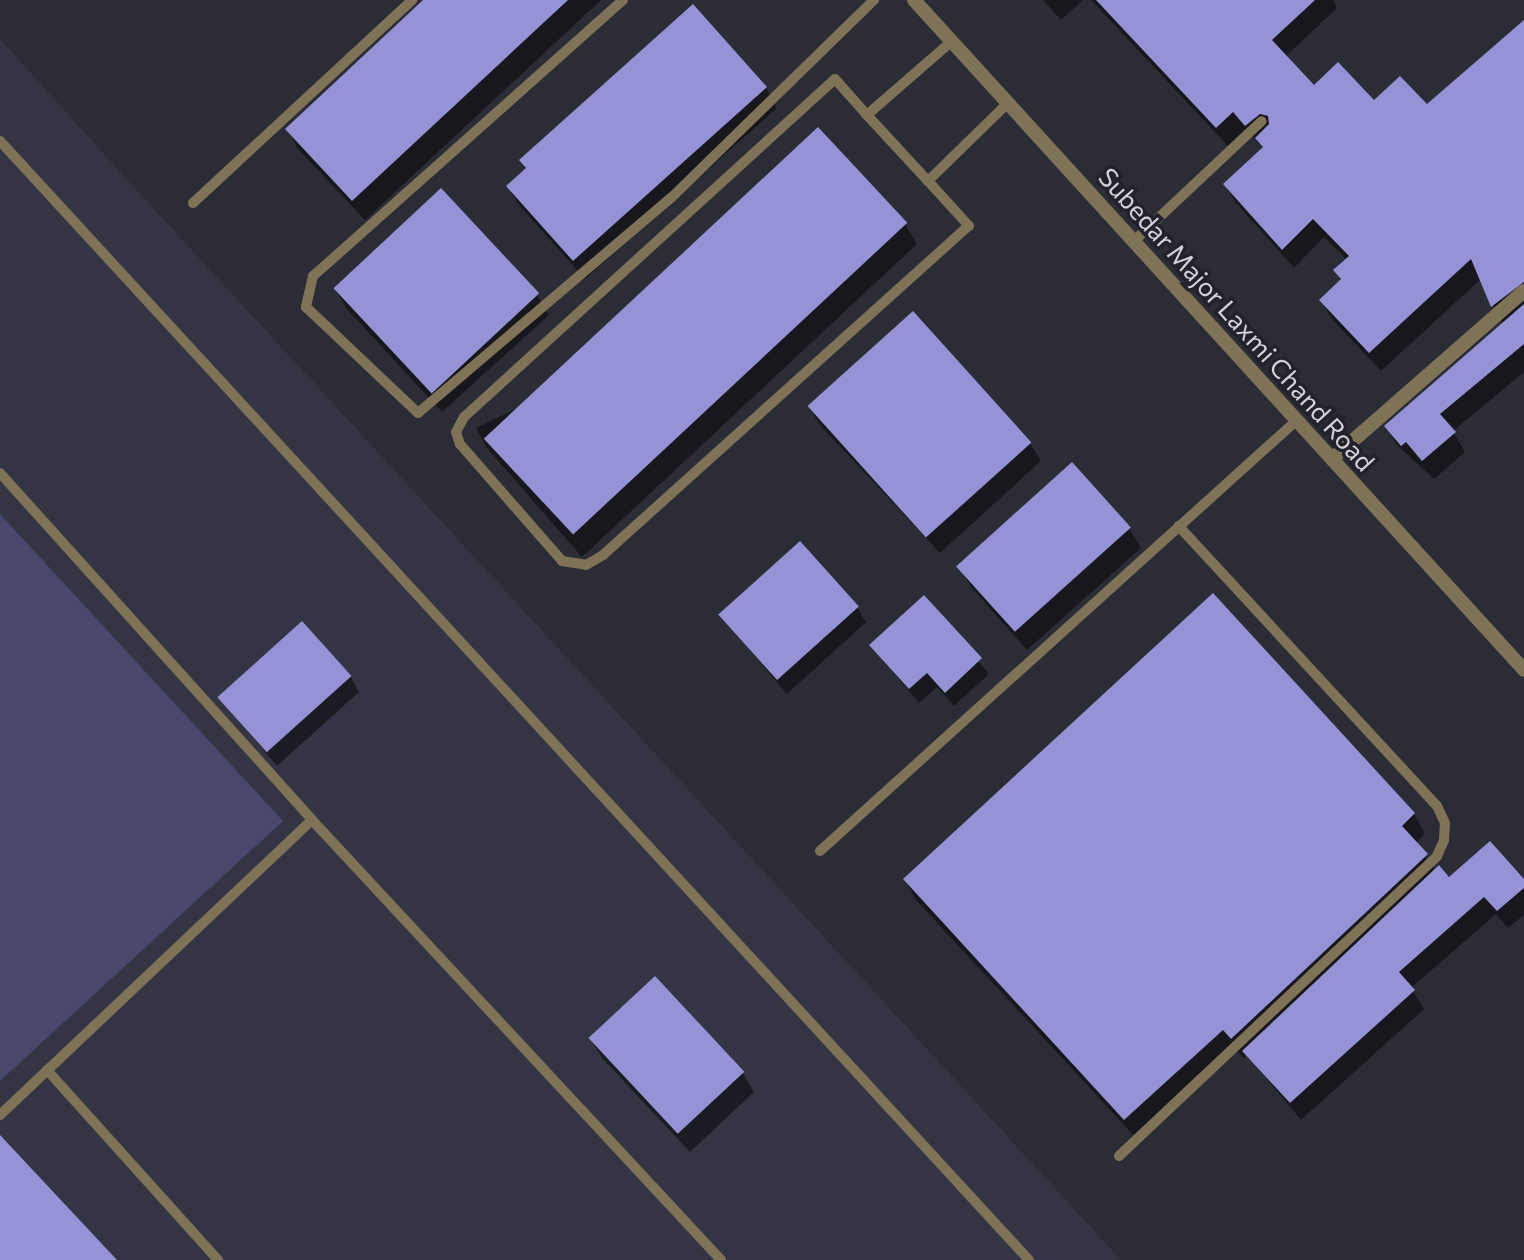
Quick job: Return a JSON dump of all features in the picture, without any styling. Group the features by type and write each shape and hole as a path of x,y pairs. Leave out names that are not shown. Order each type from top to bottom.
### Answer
{"street":[{"name":"Subedar Major Laxmi Chand Road","path":"914,0 1524,670"},
{"path":"1332,459 1524,291"}],"lane":[{"path":"193,203 412,0"},
{"path":"623,0 313,276 306,307 418,413 671,198 874,0"},
{"path":"867,115 952,41"},
{"path":"835,79 929,181 968,226 603,555 586,565 562,561 460,444 456,432 464,417 835,79"},
{"path":"929,181 1008,103"},
{"path":"1134,241 1262,121"},
{"path":"0,141 1029,1260"},
{"path":"820,851 1297,420"},
{"path":"0,473 312,820 721,1260"},
{"path":"1119,1156 1437,856 1444,840 1445,823 1437,806 1179,526"},
{"path":"0,1115 312,820"},
{"path":"47,1070 218,1260"}],"shaded area":[{"path":"0,39 130,183 1121,1260 0,1260"},
{"path":"0,514 283,821 0,1081"}],"building":[{"path":"423,0 568,0 352,201 285,129"},
{"path":"1096,0 1315,0 1272,40 1314,85 1338,62 1374,100 1400,76 1427,104 1524,20 1524,282 1491,307 1471,259 1369,353 1319,300 1341,279 1333,270 1349,256 1313,219 1282,250 1223,184 1263,147 1255,138 1269,124 1268,116 1260,114 1245,126 1233,112 1216,128"},
{"path":"693,4 767,87 573,261 506,186 526,168 519,160"},
{"path":"818,127 907,223 573,534 484,439"},
{"path":"441,188 539,293 432,394 333,288"},
{"path":"1524,304 1524,344 1440,414 1456,432 1422,461 1406,442 1401,446 1384,426"},
{"path":"913,311 1031,443 926,538 807,406"},
{"path":"1072,462 1131,527 1015,632 956,566"},
{"path":"800,541 859,606 777,680 718,615"},
{"path":"1213,593 1415,813 1402,826 1428,854 1231,1039 1223,1030 1124,1120 903,879"},
{"path":"924,595 982,658 945,693 927,673 909,689 869,645"},
{"path":"302,621 352,676 267,752 217,697"},
{"path":"1490,841 1524,879 1524,888 1497,911 1484,897 1399,972 1415,990 1290,1103 1242,1051 1439,865 1449,877"},
{"path":"655,976 744,1072 678,1134 588,1038"},
{"path":"0,1135 117,1260 0,1260"}]}
